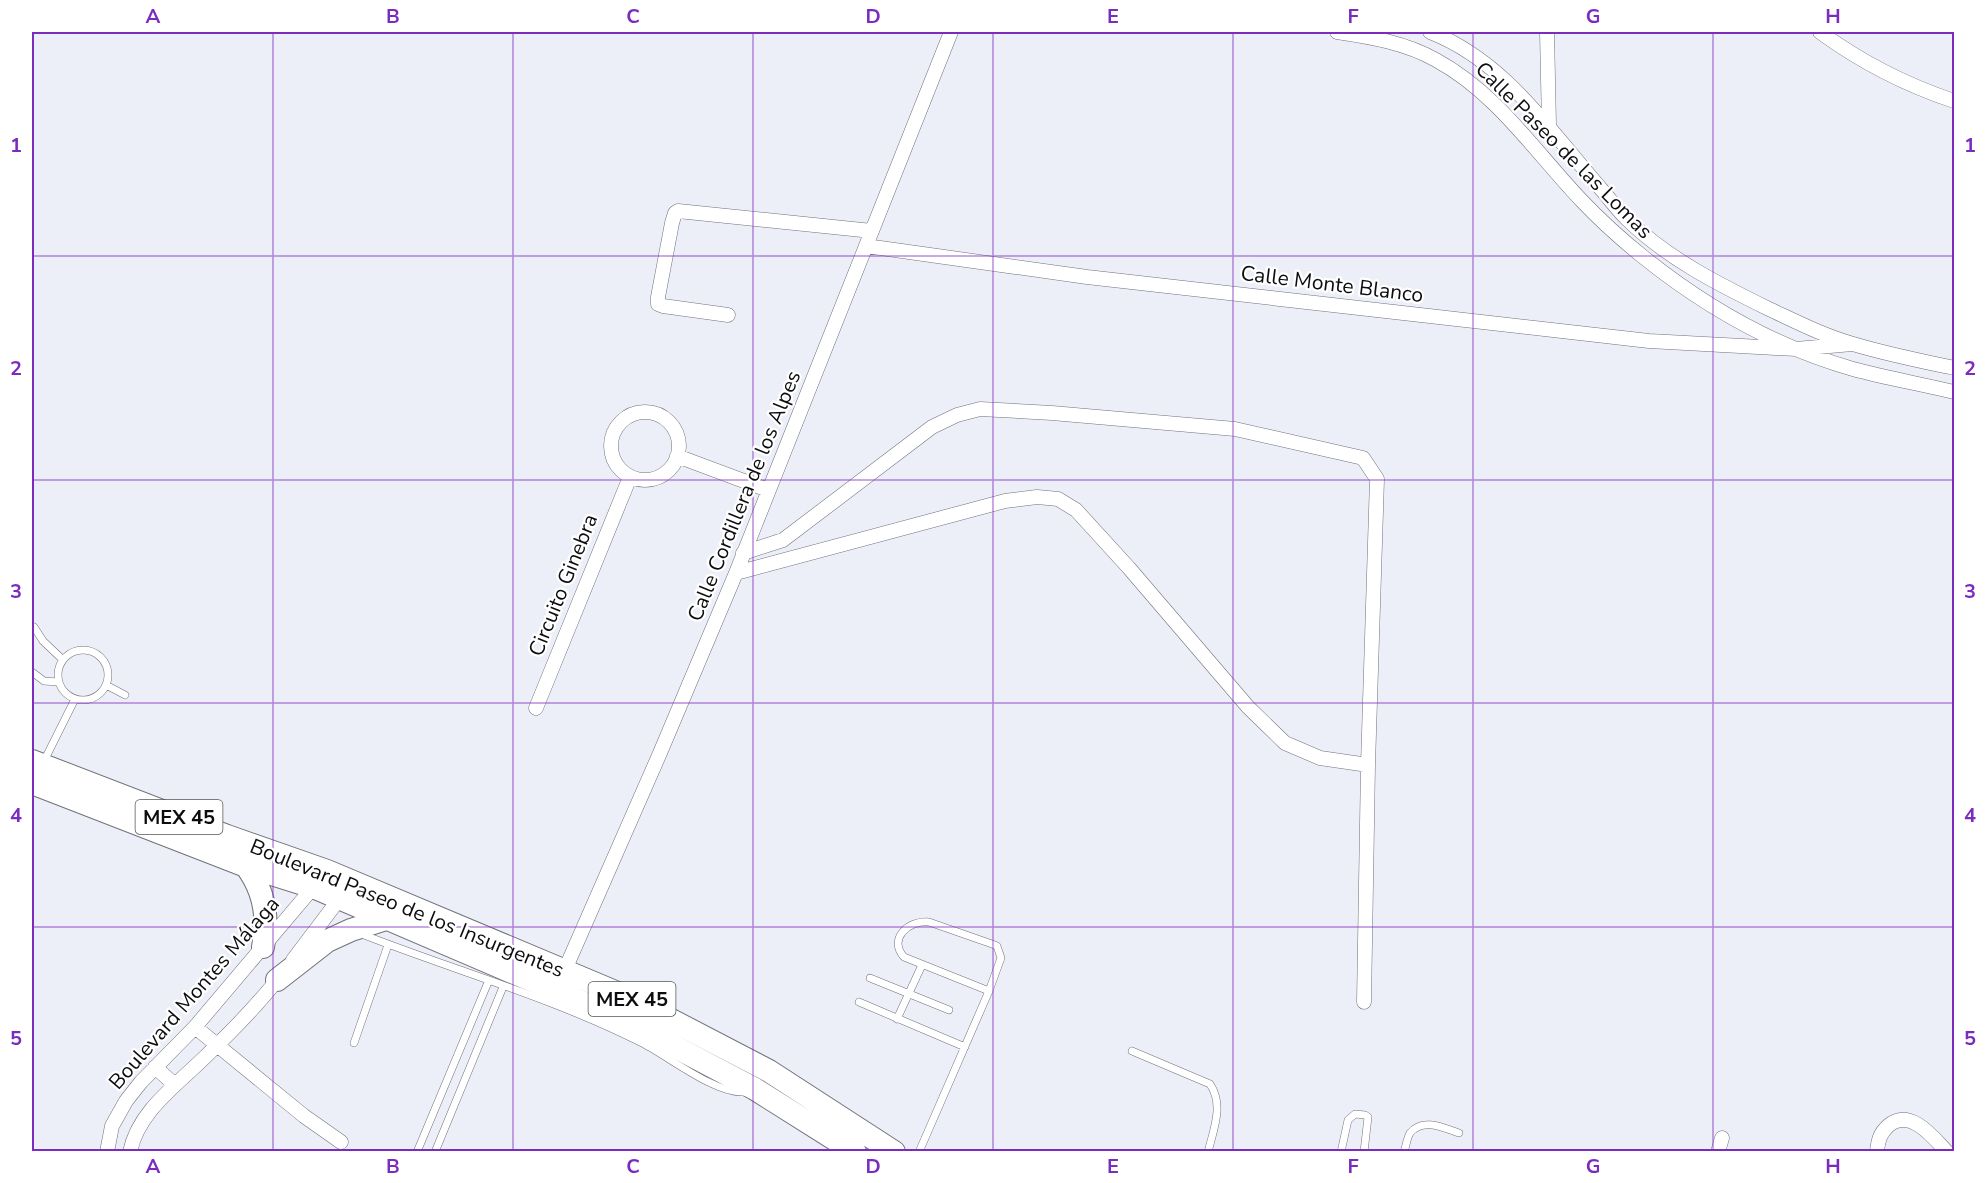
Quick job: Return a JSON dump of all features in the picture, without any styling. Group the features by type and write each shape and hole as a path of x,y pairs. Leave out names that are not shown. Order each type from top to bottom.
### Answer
{"main road":[{"name":"Boulevard Paseo de los Insurgentes","path":"35,770 246,866 320,879"},
{"name":"Boulevard Paseo de los Insurgentes","path":"35,770 100,786 227,836 396,911 624,1020 755,1089 855,1152"},
{"path":"246,866 263,898 266,922 263,947"},
{"path":"277,980 318,946 396,911 381,880 358,869 342,868 320,879"},
{"name":"Boulevard Paseo de los Insurgentes","path":"396,911 627,997 711,1039 778,1077 894,1152"}],"street":[{"name":"Calle Cordillera de los Alpes","path":"564,972 736,573 951,32"},
{"name":"Calle Paseo de las Lomas","path":"1337,32 1373,37 1413,50 1457,72 1506,116 1581,200 1613,232 1644,258 1720,310 1796,349 1852,368 1954,392"},
{"name":"Calle Paseo de las Lomas","path":"1430,32 1466,49 1505,80 1533,107 1628,220 1702,275 1804,326 1852,344 1954,368"},
{"path":"1547,32 1549,126"},
{"path":"1820,32 1854,56 1894,78 1954,101"},
{"path":"728,315 663,306 658,303 672,223 678,211 872,231"},
{"name":"Calle Monte Blanco","path":"866,246 1087,277 1500,326 1649,341 1796,349"},
{"path":"1796,349 1852,344"},
{"path":"744,553 783,540 932,427 957,415 980,409 1052,412 1234,429 1318,446 1363,458 1377,479 1368,765 1364,1002"},
{"path":"634,414 654,414 666,420 677,436 677,456 666,472 655,478 642,480 630,477 616,463 611,444 618,426 634,414"},
{"path":"677,456 768,490"},
{"name":"Circuito Ginebra","path":"536,708 630,477"},
{"path":"736,573 989,505 1037,497 1058,500 1076,510 1086,520 1248,707 1284,743 1320,758 1368,765"},
{"name":"Boulevard Montes Málaga","path":"107,1152 112,1126 126,1101 155,1067 195,1028 320,879"},
{"path":"130,1152 134,1136 141,1123 277,980 346,890"},
{"path":"195,1028 304,1116 341,1142"},
{"path":"155,1067 175,1085"},
{"path":"1878,1152 1878,1142 1884,1131 1891,1123 1903,1119 1915,1122 1927,1130 1947,1152"}],"lane":[{"path":"34,627 43,641 62,659"},
{"path":"84,649 96,653 104,661 108,673 106,685 99,694 87,700 75,699 65,693 58,682 57,670 62,659 72,651 84,649"},
{"path":"32,672 44,681 58,682"},
{"path":"106,685 125,695"},
{"path":"35,770 75,699"},
{"path":"919,1152 989,991 1001,958 997,946 992,944 929,922 914,922 908,925 898,945 899,952 904,957 989,991"},
{"path":"351,930 589,1018 643,1043 727,1091 741,1093 755,1089"},
{"path":"354,1043 388,945"},
{"path":"897,1018 922,965"},
{"path":"870,978 949,1010"},
{"path":"417,1152 489,980"},
{"path":"435,1152 503,987"},
{"path":"859,1002 965,1047"},
{"path":"1132,1051 1210,1084 1217,1095 1218,1112 1208,1152"},
{"path":"1341,1152 1348,1120 1354,1114 1368,1117 1364,1152"},
{"path":"1404,1152 1410,1134 1421,1125 1432,1124 1459,1133"}]}
